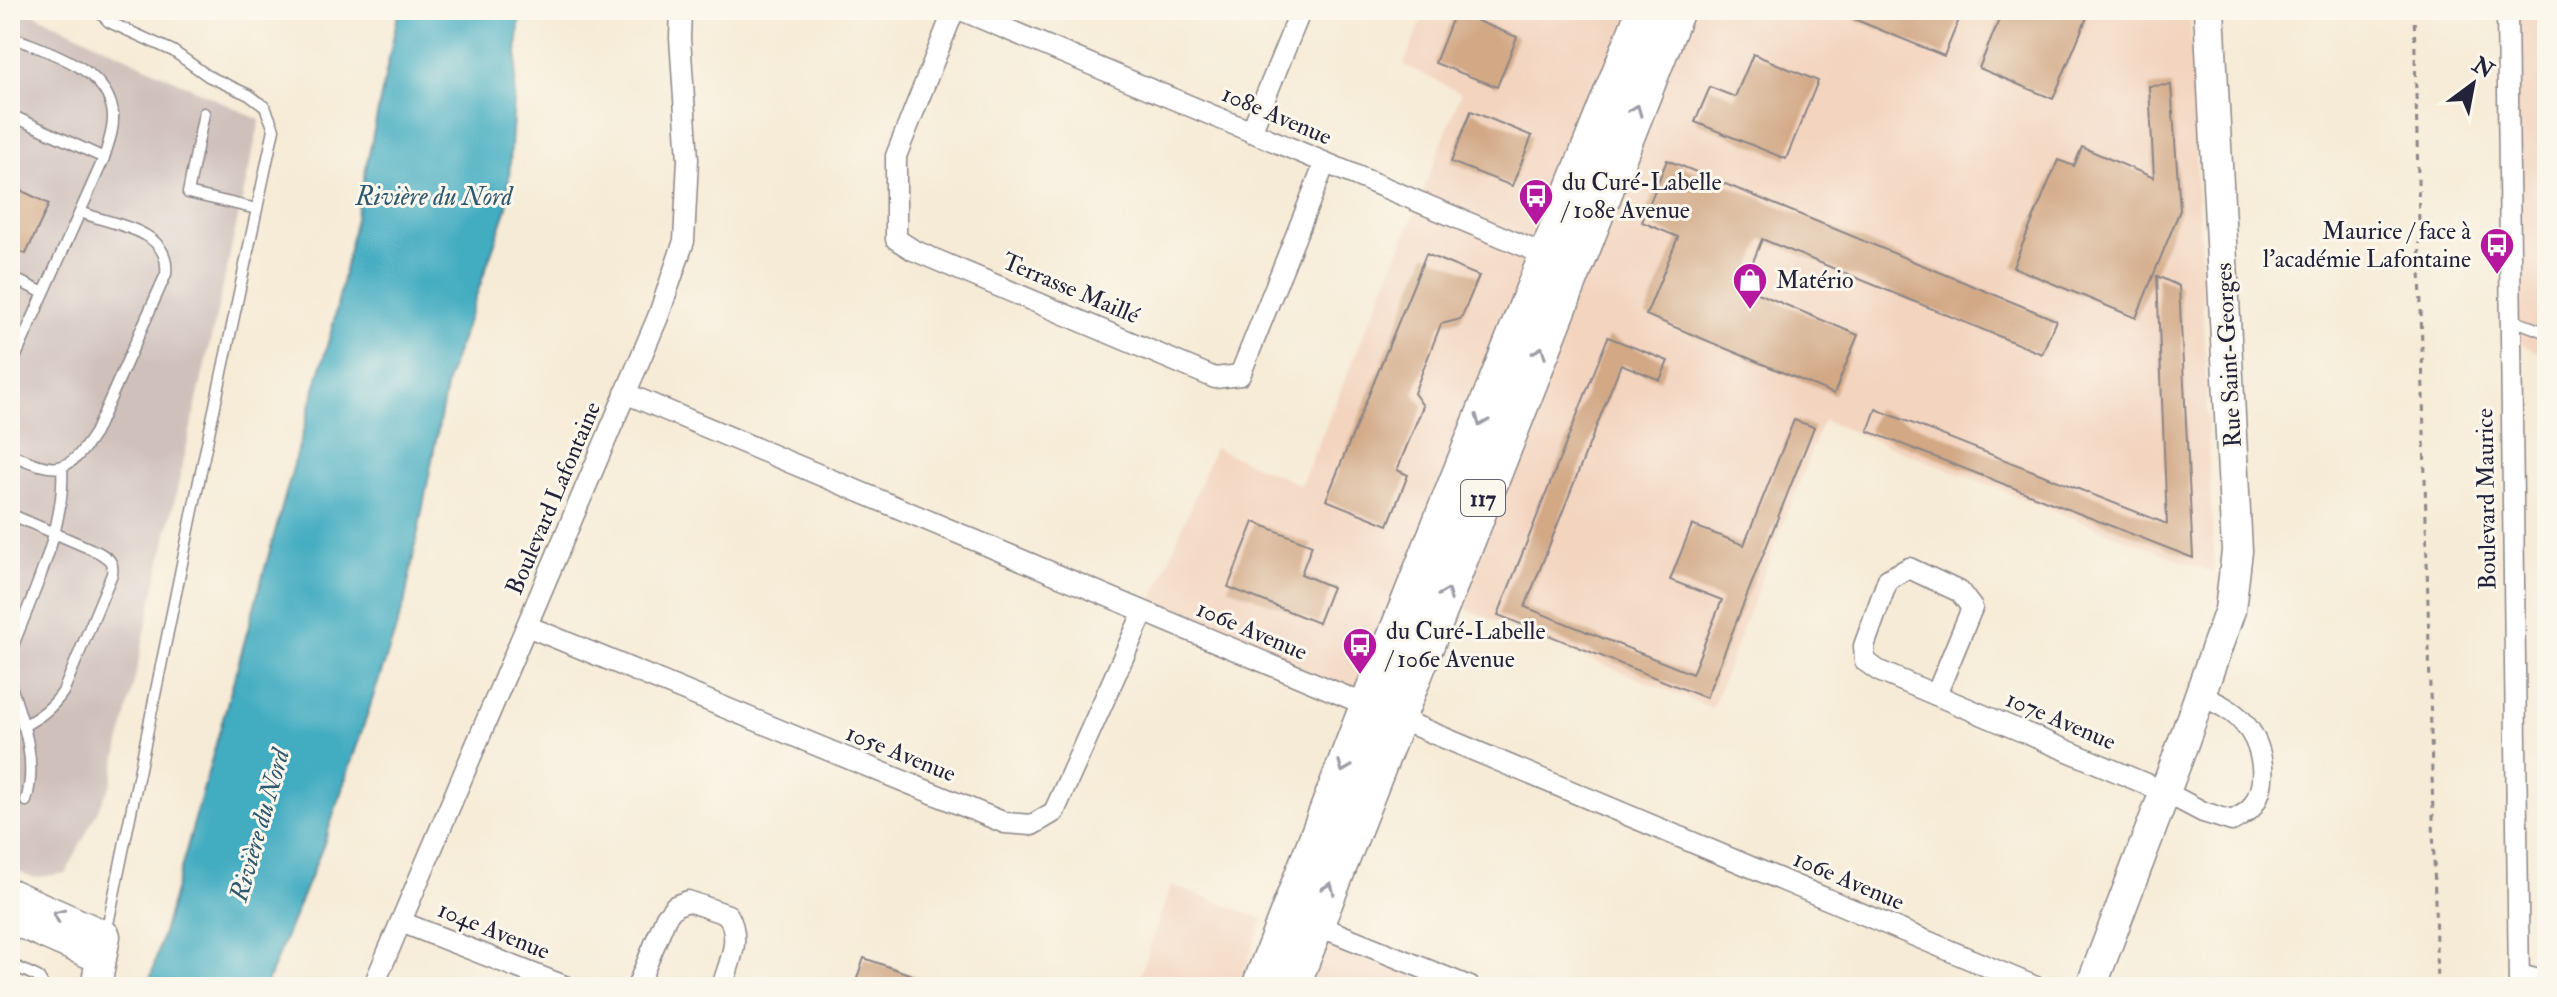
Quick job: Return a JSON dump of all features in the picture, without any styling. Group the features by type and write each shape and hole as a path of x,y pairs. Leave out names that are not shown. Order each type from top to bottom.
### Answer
{"main road":[{"name":"117","path":"1259,987 1300,919 1560,261 1644,10"},
{"name":"117","path":"1560,261 1677,10"},
{"name":"117","path":"1292,987 1300,919"}],"street":[{"name":"Boulevard Lafontaine","path":"373,987 658,317 684,241 688,159 681,10"},
{"name":"Terrasse Maillé","path":"954,10 896,156 896,239 913,250 1215,378 1240,375 1325,163"},
{"name":"108e Avenue","path":"961,10 1560,261"},
{"path":"1251,132 1301,10"},
{"name":"Rue Saint-Georges","path":"2091,987 2230,610 2237,551 2209,10"},
{"name":"Boulevard Maurice","path":"2507,10 2519,981"},
{"name":"106e Avenue","path":"625,393 2036,987"},
{"name":"107e Avenue","path":"1936,695 1972,608 1960,592 1909,568 1888,579 1864,646 1865,661 1879,671 2165,792"},
{"name":"105e Avenue","path":"527,626 1005,823 1032,825 1054,812 1143,613"},
{"path":"2165,792 2203,812 2232,821 2252,809 2264,776 2258,750 2245,723 2230,710 2200,695"},
{"path":"637,987 666,917 675,906 688,901 728,915 735,929 734,946 722,987"},
{"path":"12,919 100,961"},
{"path":"1300,919 1470,987"},
{"name":"104e Avenue","path":"401,922 567,987"},
{"path":"2519,981 2547,982"}],"lane":[{"path":"97,10 109,22 173,51 208,76 249,95 265,107 274,129 100,961"},
{"path":"10,36 79,67 97,80 113,113 104,158 15,358 10,362"},
{"path":"204,113 188,193 257,209"},
{"path":"13,116 104,158"},
{"path":"10,454 52,469 62,467 80,454 95,433 166,274 162,247 149,236 81,212"},
{"path":"10,277 44,293"},
{"path":"2510,319 2547,333"},
{"path":"11,652 43,569 53,533 64,489 62,467"},
{"path":"10,514 109,558 113,566 63,692 53,706 23,726"},
{"path":"10,683 31,766 26,801"},
{"path":"10,964 38,977 44,987"}],"path":[{"path":"2414,10 2437,987"}],"shaded area":[{"path":"10,10 26,10 260,120 111,784 66,873 34,878 10,867"},
{"path":"1425,10 1632,10 1359,692 1150,607 1214,448 1301,485 1416,210 1461,93 1404,65"},
{"path":"1681,10 2190,10 2214,573 1823,420 1712,708 1448,602"},
{"path":"2507,10 2547,10 2547,356 2510,339"},
{"path":"1171,885 1263,919 1239,987 1136,987"},
{"path":"1312,937 1444,987 1294,987"}],"water":[{"name":"Rivière du Nord","path":"399,10 520,10 507,208 448,377 404,605 323,846 265,987 148,987 334,321"}],"building":[{"path":"1832,10 1963,10 1944,56"},
{"path":"2003,10 2090,10 2053,99 1979,68"},
{"path":"1455,12 1517,37 1497,87 1435,63"},
{"path":"1753,54 1818,81 1786,159 1695,122 1710,87 1735,97"},
{"path":"2171,85 2180,210 2136,318 2013,267 2058,160 2074,166 2082,147 2154,178 2149,86"},
{"path":"1471,111 1532,136 1512,186 1451,162"},
{"path":"1667,160 2056,320 2042,354 1762,239 1743,287 1858,335 1834,394 1646,315 1678,237 1642,222"},
{"path":"10,185 49,204 26,254 10,247"},
{"path":"1426,254 1479,276 1461,319 1441,324 1414,393 1423,406 1397,470 1408,475 1388,525 1326,500"},
{"path":"2157,276 2179,286 2193,558 1868,431 1876,409 2167,524"},
{"path":"1608,337 1668,361 1660,380 1621,364 1525,607 1692,674 1722,600 1670,580 1692,525 1744,545 1794,420 1814,427 1706,698 1498,615"},
{"path":"1254,522 1312,545 1301,574 1332,587 1318,623 1228,587"},
{"path":"864,958 940,985 854,987"}],"place":[{"name":"du Curé-Labelle / 108e Avenue","path":"1536,227"},
{"name":"Maurice / face à l'académie Lafontaine","path":"2497,276"},
{"name":"Matério","path":"1750,311"},
{"name":"du Curé-Labelle / 106e Avenue","path":"1360,676"}]}
